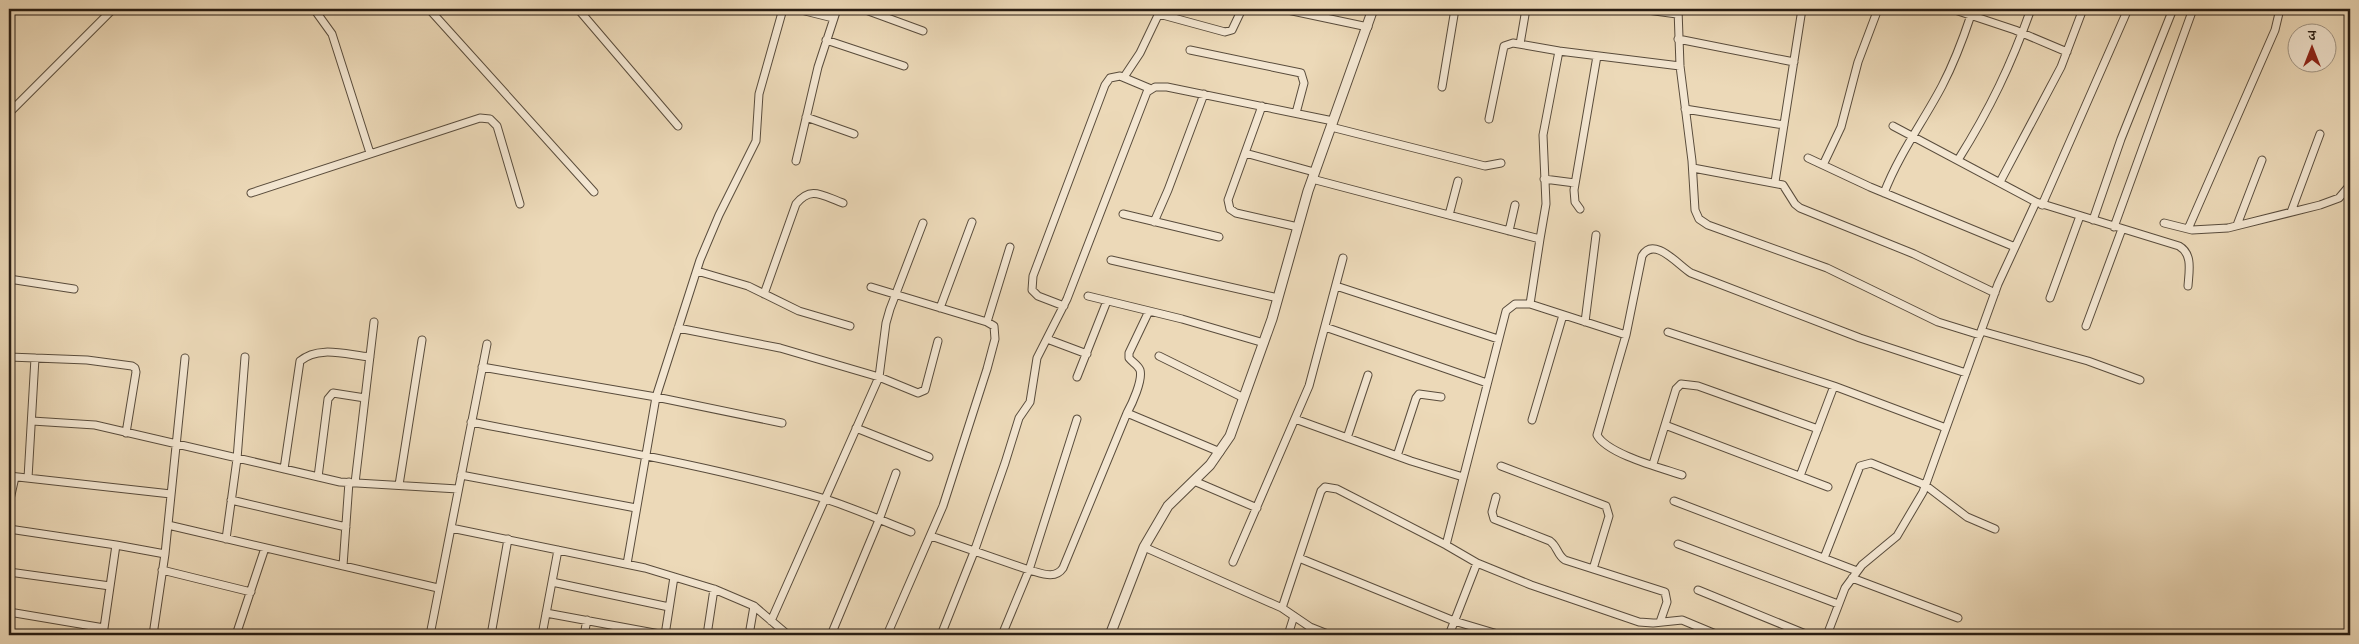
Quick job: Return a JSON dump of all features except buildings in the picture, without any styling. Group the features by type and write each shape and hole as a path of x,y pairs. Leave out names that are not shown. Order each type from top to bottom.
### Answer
{"street":[{"path":"9,113 113,9"},
{"path":"314,9 332,34 370,153"},
{"path":"429,9 594,192"},
{"path":"578,9 678,126"},
{"path":"627,564 656,397 697,270 719,215 756,141 758,94 783,9"},
{"path":"797,9 833,18"},
{"path":"796,161 826,40 837,9"},
{"path":"863,9 923,31"},
{"path":"1124,77 1140,53 1160,12 1225,32 1232,30 1242,9"},
{"path":"1283,9 1368,28"},
{"path":"1110,635 1144,547 1168,506 1220,452 1230,436 1264,343 1313,175 1368,28 1373,9"},
{"path":"1442,87 1455,9"},
{"path":"1520,44 1526,9"},
{"path":"1640,9 1677,12 1680,66 1693,168 1695,210 1700,219 1708,225 1827,268 1938,322 2088,362 2140,380"},
{"path":"1775,182 1802,9"},
{"path":"1823,165 1841,127 1858,62 1878,9"},
{"path":"1952,9 2022,33 2067,52"},
{"path":"1958,160 1988,112 2031,9"},
{"path":"2000,182 2043,104 2067,52 2083,9"},
{"path":"1826,635 1845,588 1857,571 1897,536 1925,485 1995,293 2016,247 2039,204 2128,9"},
{"path":"2093,220 2121,139 2173,9"},
{"path":"2086,326 2193,9"},
{"path":"2188,229 2276,30 2280,9"},
{"path":"1884,193 1892,171 1942,86 1972,15"},
{"path":"1678,39 1794,62"},
{"path":"826,40 904,66"},
{"path":"1489,119 1504,46 1507,43 1680,66"},
{"path":"1190,50 1301,73 1304,83 1296,113"},
{"path":"1530,304 1546,204 1543,135 1559,51"},
{"path":"1580,209 1575,202 1575,183 1598,56"},
{"path":"1064,306 1038,296 1032,290 1033,276 1105,85 1115,75 1151,88 1167,87 1296,113 1485,166 1501,163"},
{"path":"940,635 974,552 1019,418 1030,402 1037,358 1064,306 1119,162 1147,92 1151,88"},
{"path":"1154,222 1177,168 1204,94"},
{"path":"1262,106 1228,200 1230,209 1236,213 1298,227"},
{"path":"1685,109 1784,125"},
{"path":"806,117 854,134"},
{"path":"251,193 480,118 490,119 497,126 520,204"},
{"path":"1893,126 2039,204 2185,250 2189,259 2188,286"},
{"path":"2291,212 2320,134"},
{"path":"1245,153 1449,215 1540,239"},
{"path":"1808,158 1884,193 2016,247"},
{"path":"2237,225 2262,160"},
{"path":"1693,168 1775,182 1786,188 1795,204 1800,208 1914,254 1995,293"},
{"path":"1544,179 1575,183"},
{"path":"1449,215 1458,181"},
{"path":"2164,224 2188,229 2237,225 2320,206 2339,198 2350,185"},
{"path":"764,294 796,204 802,196 807,193 815,193 843,203"},
{"path":"1510,231 1515,205"},
{"path":"1123,214 1219,238"},
{"path":"2050,298 2080,216"},
{"path":"940,308 972,222"},
{"path":"770,621 879,377 886,323 923,223"},
{"path":"1585,322 1596,236"},
{"path":"987,322 1010,246"},
{"path":"1682,475 1613,450 1601,442 1597,435 1626,335 1642,256 1647,250 1654,248 1668,255 1691,273 1860,338 1966,373"},
{"path":"1233,562 1309,386 1343,258"},
{"path":"1111,260 1278,298"},
{"path":"697,270 748,286 799,311 850,326"},
{"path":"9,280 74,289"},
{"path":"1336,286 1498,339"},
{"path":"871,287 987,322 994,326 995,339 943,506 888,635"},
{"path":"1088,296 1264,343"},
{"path":"1077,377 1107,301"},
{"path":"1446,545 1506,311 1511,306 1530,304 1626,335"},
{"path":"931,536 1029,570 1052,575 1060,573 1127,413 1135,399 1140,370 1130,358 1130,353 1149,311"},
{"path":"1532,420 1563,315"},
{"path":"343,566 346,527 374,322"},
{"path":"1325,327 1487,383"},
{"path":"678,328 780,348 879,377 914,392 925,390 938,341"},
{"path":"1668,332 1834,386 1946,428"},
{"path":"1047,339 1086,354"},
{"path":"399,485 422,340"},
{"path":"430,635 486,344"},
{"path":"284,469 300,361 307,355 321,351 370,358"},
{"path":"1159,356 1244,398"},
{"path":"9,357 87,360 132,366 135,368 126,433"},
{"path":"226,539 237,459 245,357"},
{"path":"28,478 35,358"},
{"path":"153,635 165,554 185,358"},
{"path":"482,367 656,397 782,423"},
{"path":"1347,438 1368,375"},
{"path":"1653,464 1676,389 1681,384 1687,383 1818,429"},
{"path":"1800,476 1834,386"},
{"path":"318,477 328,399 333,392 365,398"},
{"path":"1397,456 1416,398 1419,394 1441,397"},
{"path":"1127,413 1220,452"},
{"path":"1002,635 1029,570 1077,419"},
{"path":"1295,419 1397,456 1463,477"},
{"path":"32,421 95,426 318,477 352,482 458,489"},
{"path":"471,422 645,457 825,499 911,532"},
{"path":"1665,426 1828,487"},
{"path":"856,428 929,457"},
{"path":"1824,558 1860,466 1871,463 1925,485 1967,516 1995,529"},
{"path":"1501,466 1606,506 1609,516 1593,569"},
{"path":"831,635 879,520 896,473"},
{"path":"461,475 636,508"},
{"path":"9,504 12,476 171,494"},
{"path":"1194,481 1257,508"},
{"path":"1282,608 1321,491 1325,487 1330,486 1446,545 1477,563 1531,585 1639,622 1682,620 1718,635"},
{"path":"1496,497 1492,512 1494,518 1550,541 1565,560 1666,592 1667,602 1660,622"},
{"path":"232,500 346,527"},
{"path":"1674,501 1857,571"},
{"path":"168,525 438,588"},
{"path":"451,528 627,564 714,589 754,606 788,635"},
{"path":"9,529 165,554"},
{"path":"491,635 508,540"},
{"path":"1678,544 1838,604"},
{"path":"9,612 103,632 116,545"},
{"path":"1144,547 1282,608 1310,627 1330,635"},
{"path":"236,635 265,548"},
{"path":"542,635 558,550"},
{"path":"1299,558 1454,621 1501,635"},
{"path":"1449,635 1477,563"},
{"path":"162,570 251,592"},
{"path":"9,572 110,586"},
{"path":"546,612 632,632 665,635 674,577"},
{"path":"1852,578 1958,618"},
{"path":"552,582 669,608"},
{"path":"707,635 714,589"},
{"path":"1698,590 1808,635"},
{"path":"749,635 754,606"},
{"path":"1288,635 1294,616"},
{"path":"584,635 587,620"}]}
